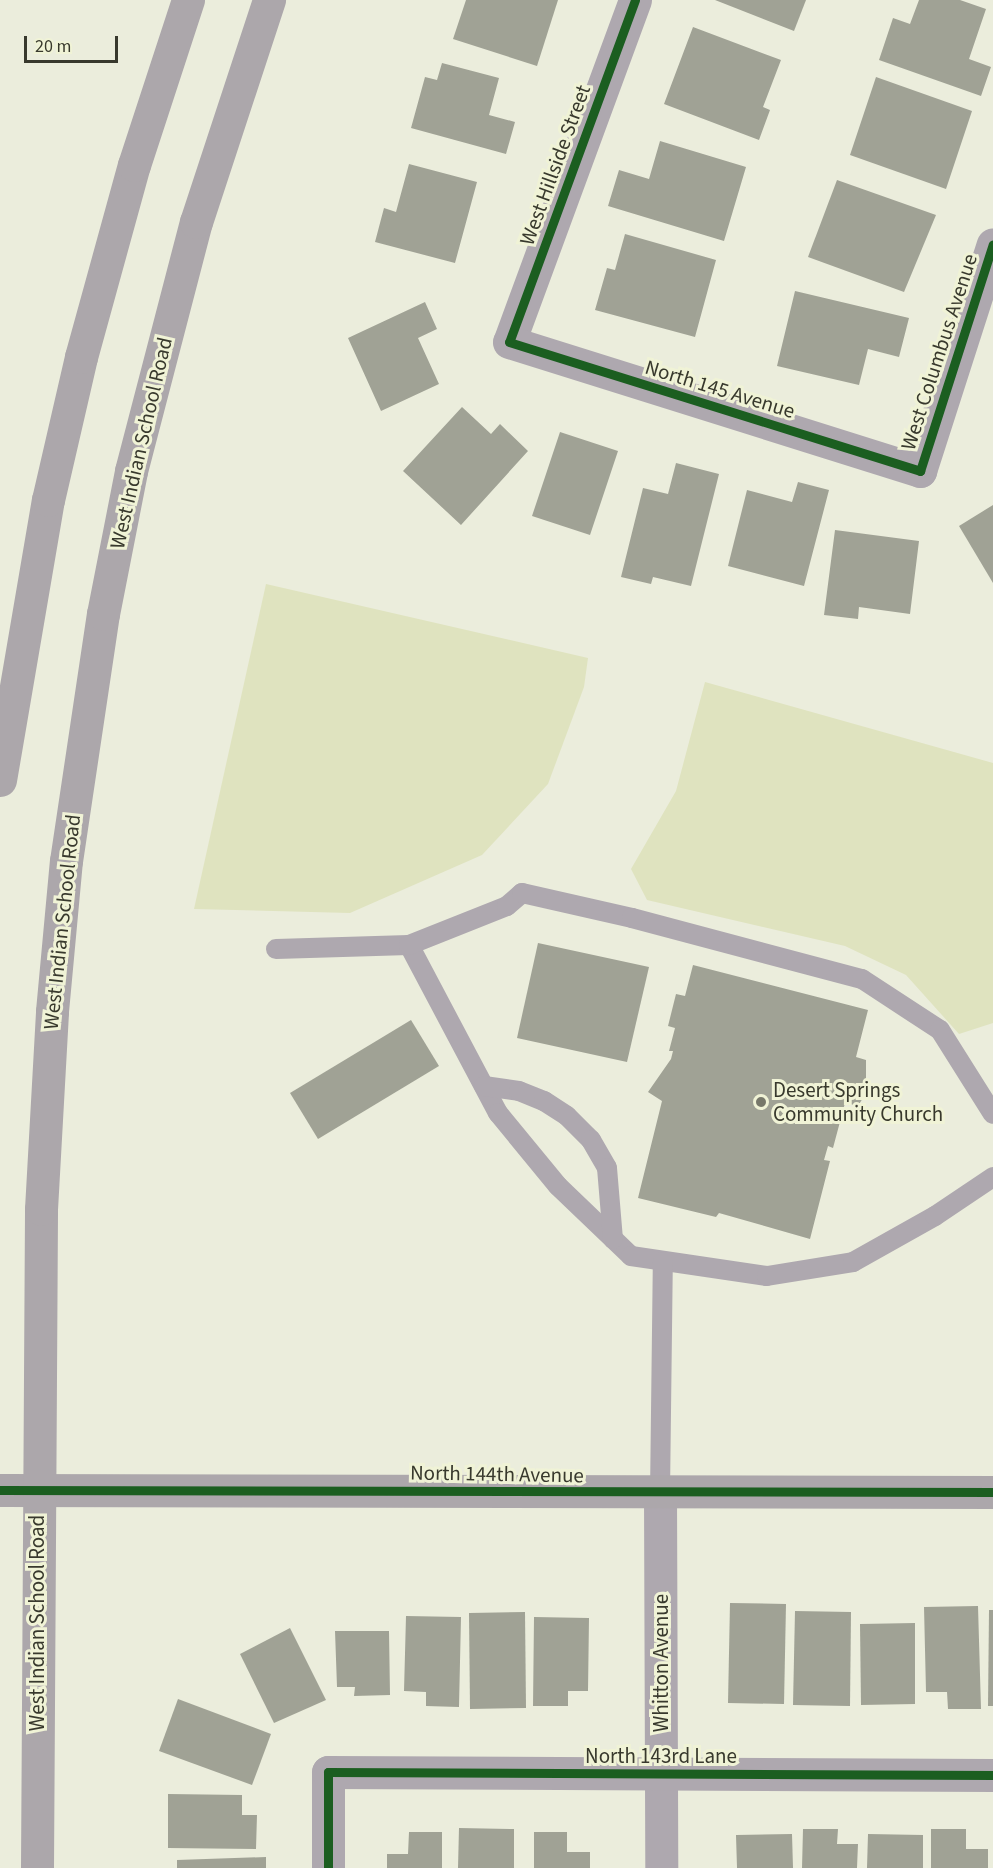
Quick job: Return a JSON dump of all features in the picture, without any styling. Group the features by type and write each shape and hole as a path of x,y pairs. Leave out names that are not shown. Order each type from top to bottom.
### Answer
{"main road":[{"path":"0,780 48,500 79,368 134,165 188,0"},
{"name":"West Indian School Road","path":"37,1868 36,1488 41,1209 58,929 85,729 131,471 196,222 269,0"},
{"name":"North 144th Avenue","path":"0,1490 36,1488 660,1494 993,1492"}],"street":[{"name":"West Hillside Street","path":"509,342 635,0"},
{"name":"West Columbus Avenue","path":"920,471 993,244"},
{"name":"North 145 Avenue","path":"509,342 920,471"},
{"name":"Whitton Avenue","path":"660,1494 661,1868"},
{"name":"North 143rd Lane","path":"328,1868 328,1772 993,1775"}],"lane":[{"path":"276,949 409,945 507,906 522,893 632,918 862,979 940,1030 993,1114"},
{"path":"409,945 498,1113 558,1186 631,1256 766,1276 853,1262 935,1216 993,1178"},
{"path":"484,1086 519,1091 544,1101 567,1116 591,1140 607,1168 613,1239"},
{"path":"660,1494 663,1262"}],"green space":[{"path":"266,584 588,658 584,687 548,784 482,855 350,913 194,909"},
{"path":"705,682 993,763 993,1023 959,1034 906,975 845,946 647,900 631,869 676,791"}],"building":[{"path":"466,0 558,0 537,66 453,39"},
{"path":"715,0 806,0 794,31"},
{"path":"919,0 960,0 986,9 969,59 991,67 981,96 879,60 893,18 910,24"},
{"path":"693,27 781,60 763,107 770,110 759,140 664,104"},
{"path":"442,63 499,78 489,115 515,122 506,154 411,128 425,77 437,80"},
{"path":"876,77 972,111 946,189 850,155"},
{"path":"660,141 746,167 724,241 608,206 619,170 649,179"},
{"path":"409,164 477,182 455,263 375,242 384,208 396,212"},
{"path":"837,180 936,215 904,292 808,257"},
{"path":"625,234 716,260 695,337 595,310 607,268 615,270"},
{"path":"795,291 909,318 899,357 868,349 859,385 777,366"},
{"path":"425,302 437,329 418,338 439,384 381,411 348,338"},
{"path":"462,407 491,434 500,424 528,451 461,525 403,471"},
{"path":"560,432 618,451 590,535 532,516"},
{"path":"676,463 719,474 691,586 653,577 651,584 621,577 643,488 668,494"},
{"path":"798,482 829,490 804,586 728,566 747,490 792,502"},
{"path":"993,505 993,583 959,526"},
{"path":"835,530 919,541 910,614 859,607 858,619 824,615"},
{"path":"538,943 649,967 627,1062 517,1038"},
{"name":"Desert Springs Community Church","path":"693,965 868,1010 856,1057 866,1060 866,1093 858,1106 845,1103 833,1148 828,1146 824,1160 830,1161 810,1239 719,1213 716,1217 638,1198 662,1101 648,1092 671,1059 673,1051 669,1051 675,1028 668,1026 676,994 685,996"},
{"path":"411,1020 439,1066 318,1139 290,1093"},
{"path":"730,1603 786,1604 784,1704 728,1703"},
{"path":"978,1606 981,1709 948,1709 947,1692 926,1692 924,1607"},
{"path":"989,1610 993,1610 993,1706 988,1706"},
{"path":"795,1611 851,1612 850,1706 793,1705"},
{"path":"525,1612 526,1708 470,1709 469,1613"},
{"path":"406,1616 461,1617 459,1707 426,1706 426,1692 404,1691"},
{"path":"534,1617 589,1618 588,1691 568,1691 568,1706 533,1706"},
{"path":"915,1623 915,1704 861,1705 860,1624"},
{"path":"290,1628 326,1700 274,1723 240,1654"},
{"path":"335,1631 389,1631 390,1695 354,1696 355,1687 337,1687"},
{"path":"178,1699 271,1734 252,1785 159,1751"},
{"path":"168,1794 242,1795 242,1815 257,1815 256,1849 168,1848"},
{"path":"459,1828 514,1829 514,1868 458,1868"},
{"path":"803,1829 838,1829 837,1844 858,1844 857,1868 802,1868"},
{"path":"931,1829 966,1829 966,1849 988,1849 988,1868 931,1868"},
{"path":"409,1832 442,1832 442,1868 387,1868 387,1854 408,1854"},
{"path":"534,1832 567,1832 567,1852 590,1852 590,1868 534,1868"},
{"path":"792,1834 793,1868 737,1868 736,1835"},
{"path":"868,1834 923,1835 923,1868 867,1868"},
{"path":"266,1857 266,1868 177,1868 177,1860"}],"cycle path":[{"path":"635,0 509,342 920,471 993,244"},
{"path":"0,1490 993,1492"},
{"path":"328,1868 328,1772 993,1775"}],"place":[{"name":"Desert Springs Community Church","path":"761,1102"}]}
